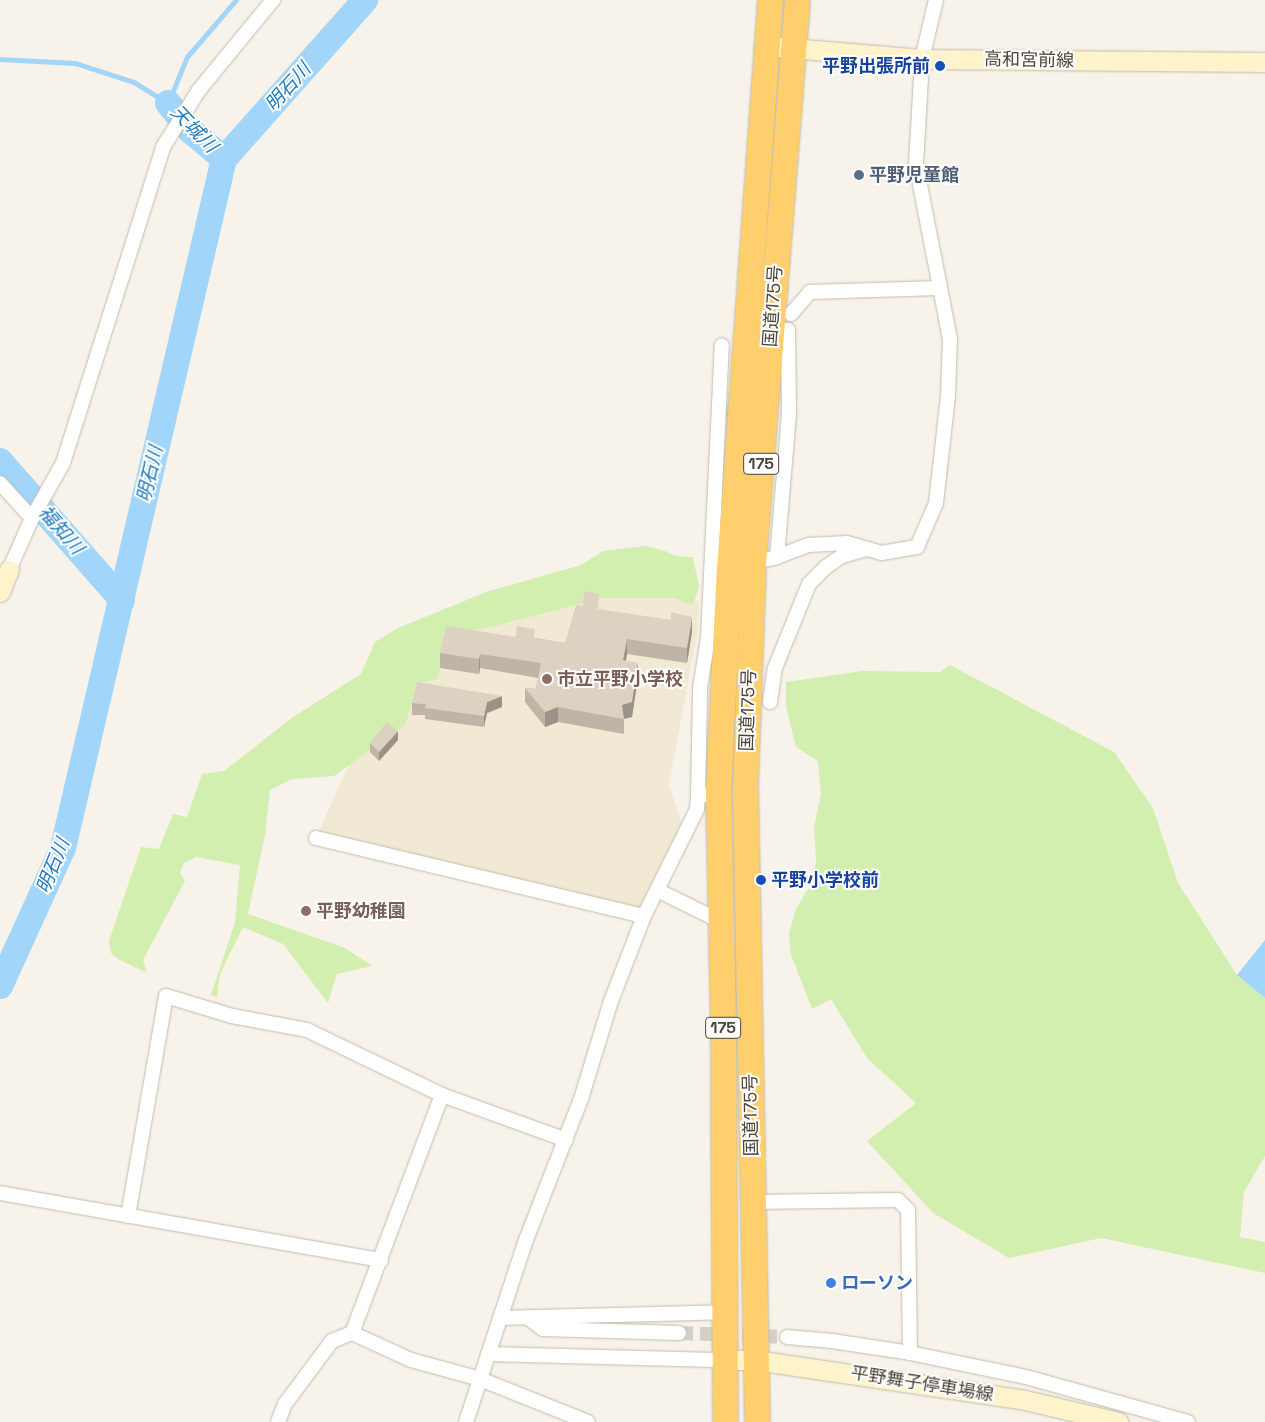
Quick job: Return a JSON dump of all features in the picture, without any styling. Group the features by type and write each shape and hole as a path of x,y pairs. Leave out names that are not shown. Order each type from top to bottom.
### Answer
{"highway":[{"name":"国道175号","path":"725,1422 723,1029 720,921 708,794 729,570 770,0"},
{"name":"国道175号","path":"757,1422 745,784 765,560 772,330 797,0"}],"street":[{"path":"0,592 32,518 63,463 163,147 199,90 273,0"},
{"path":"765,560 809,545 847,542 882,553 918,547 936,503 948,396 950,339 916,164 922,58 936,0"},
{"name":"高和宮前線","path":"767,46 922,58 1265,62"},
{"path":"790,314 810,292 940,288"},
{"path":"466,1422 526,1240 566,1140 611,1001 644,916 697,808 708,794 700,688 708,638 722,345"},
{"path":"0,483 32,518"},
{"path":"770,702 775,668 809,584 826,567 842,556 868,549"},
{"path":"316,838 644,916"},
{"path":"657,890 720,921"},
{"path":"128,1216 166,996 232,1016 307,1030 442,1095 566,1140"},
{"path":"352,1333 442,1095"},
{"path":"0,1193 380,1260"},
{"path":"752,1202 898,1200 908,1210 910,1353"},
{"path":"500,1318 724,1312"},
{"path":"527,1317 543,1329 679,1333"},
{"path":"278,1422 285,1404 332,1340 352,1333 411,1360 480,1379 588,1422"},
{"path":"787,1337 832,1341 910,1353 1026,1377 1188,1422"},
{"path":"488,1354 725,1360"},
{"name":"平野舞子停車場線","path":"725,1360 755,1360 1025,1400 1118,1422"},
{"path":"1025,1400 1026,1377"}],"shaded area":[{"path":"676,584 699,602 698,630 669,784 683,828 642,909 319,831 360,740 419,620"}],"green space":[{"path":"646,546 676,556 693,557 699,587 693,605 674,598 602,598 448,638 437,679 418,683 405,725 334,776 292,779 270,790 265,835 248,914 345,948 372,966 337,974 328,1003 283,944 243,927 220,974 217,997 211,995 235,922 240,865 196,857 184,863 180,873 185,881 143,960 147,973 118,959 111,953 109,941 141,847 159,849 173,814 187,817 202,774 224,771 293,717 361,674 375,642 398,628 489,591 581,565 603,551"},
{"path":"950,665 1114,752 1153,808 1178,883 1237,975 1265,998 1265,1156 1244,1192 1240,1237 1265,1242 1265,1273 1101,1238 1009,1258 933,1213 867,1141 916,1103 867,1058 831,999 812,1009 791,955 789,934 795,911 806,892 813,885 816,860 814,827 821,794 818,761 796,747 786,707 786,682 862,671 940,672"}],"water":[{"path":"1265,940 1265,998 1237,975"}],"building":[{"path":"584,591 599,594 598,609 671,620 671,612 692,617 687,648 627,639 623,660 638,663 632,702 622,705 624,719 558,707 545,712 525,688 536,689 541,663 480,654 479,659 440,653 446,626 516,637 517,626 535,629 534,638 565,643 576,605 583,606"},
{"path":"417,682 502,696 487,702 484,716 425,708 426,704 412,703"},
{"path":"387,722 398,731 379,752 370,743"}],"waterway":[{"path":"0,59 75,63 134,82 168,103 187,57 236,0"},
{"name":"明石川","path":"0,986 63,848 224,159 365,0"},
{"name":"天城川","path":"168,103 191,131 224,159"},
{"name":"福知川","path":"0,461 122,600"}],"tunnel":[{"path":"719,411 789,414"},
{"path":"679,1333 787,1337"}],"place":[{"name":"平野出張所前","path":"940,66"},
{"name":"平野児童館","path":"859,175"},
{"name":"市立平野小学校","path":"547,679"},
{"name":"平野小学校前","path":"761,880"},
{"name":"平野幼稚園","path":"306,911"},
{"name":"ローソン","path":"831,1283"}]}
